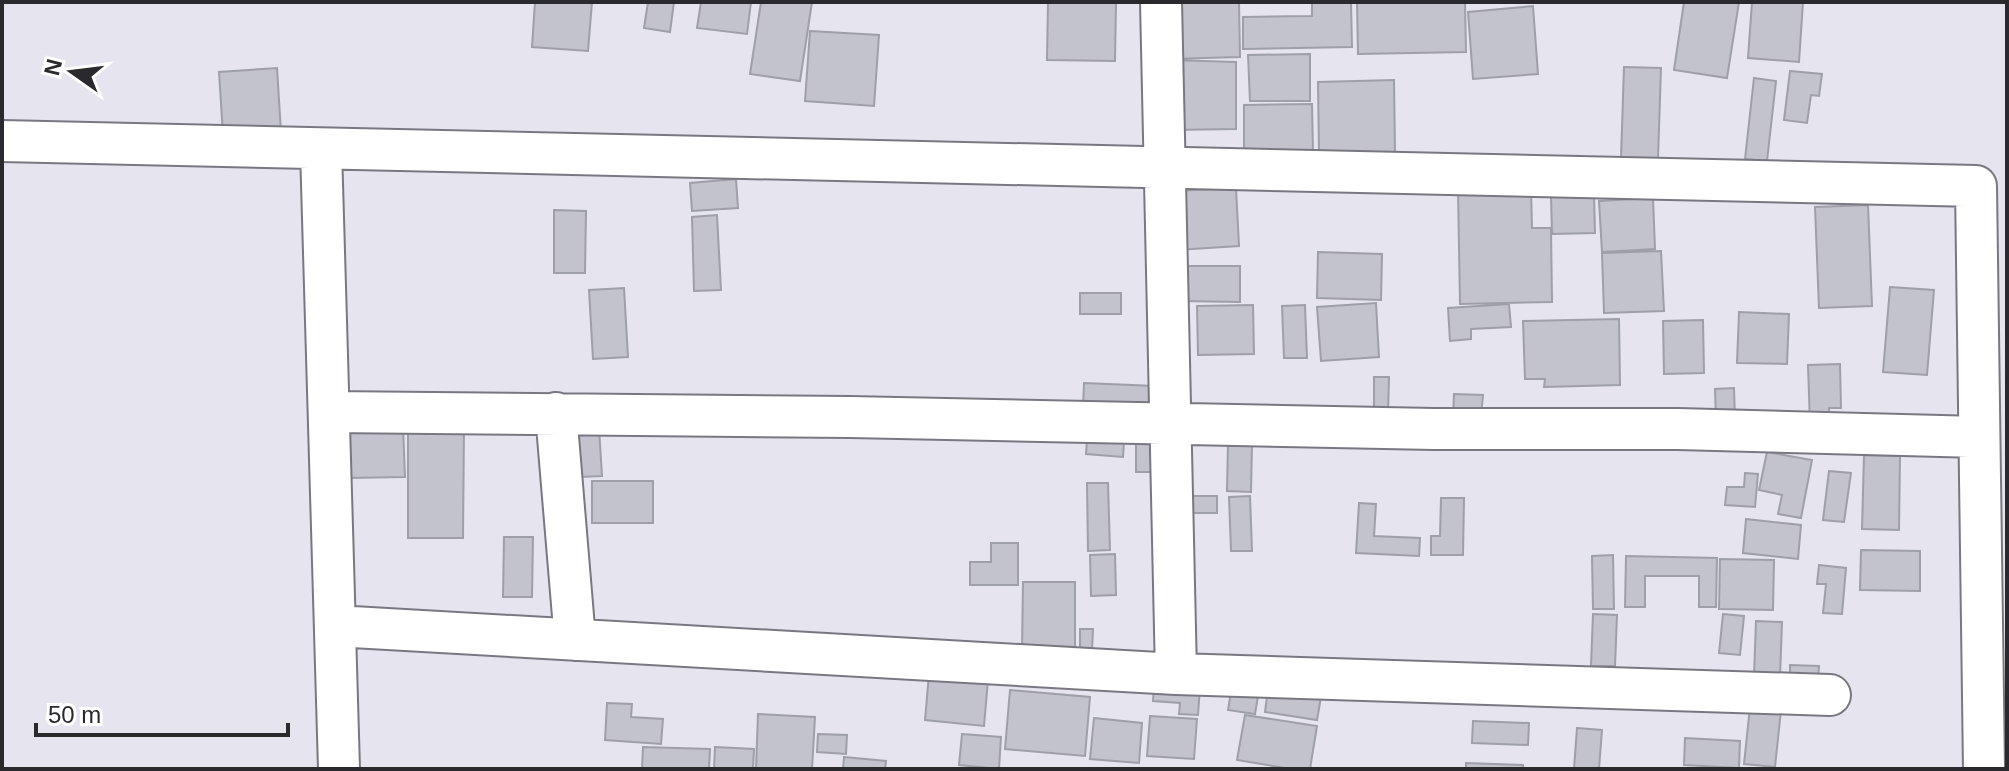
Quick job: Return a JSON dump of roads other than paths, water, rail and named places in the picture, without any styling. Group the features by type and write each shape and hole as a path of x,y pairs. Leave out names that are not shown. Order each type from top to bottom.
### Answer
{"street":[{"path":"1161,2 1176,674"},
{"path":"2,141 1976,186 1984,769"},
{"path":"321,149 339,769"},
{"path":"329,412 556,413 1434,429 1678,429 1979,437"},
{"path":"556,413 575,640"},
{"path":"335,626 1176,674 1830,695"}]}
